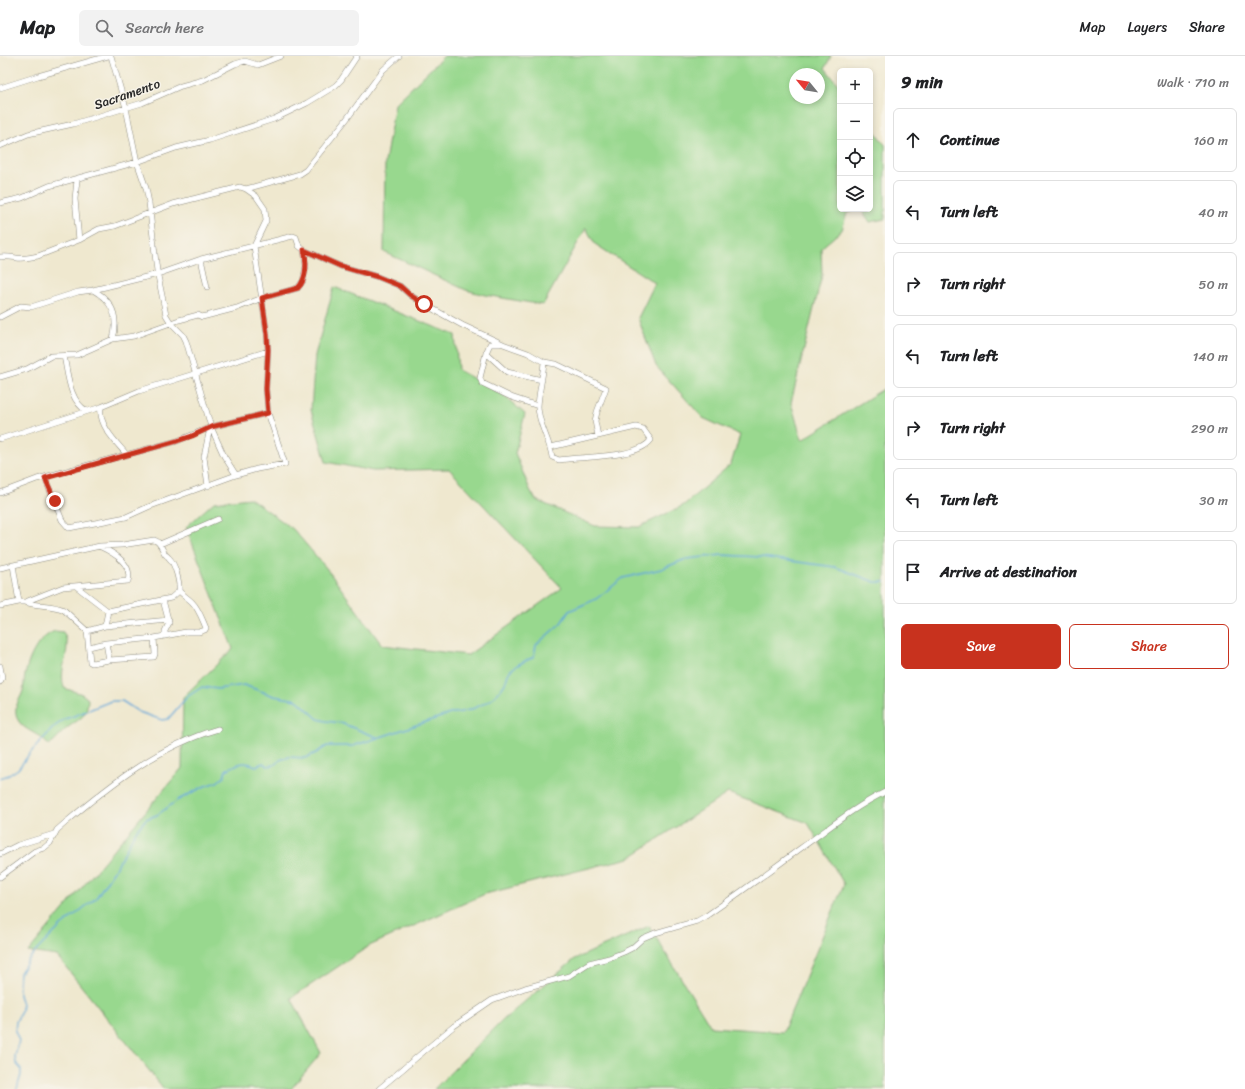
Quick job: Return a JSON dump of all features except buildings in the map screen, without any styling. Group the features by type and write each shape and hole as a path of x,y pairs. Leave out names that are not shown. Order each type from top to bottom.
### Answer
{"street":[{"path":"0,88 109,56 126,108 137,162 146,188 158,274 166,315 171,323 183,334 196,374 210,428 224,456 236,475"},
{"name":"Sacramento","path":"0,146 28,134 73,124 142,103 181,86 203,80 241,62 247,61 258,65 282,56"},
{"path":"0,203 22,198 50,186 77,180 137,162 176,148 228,134 288,113 338,84 357,56"},
{"path":"0,257 31,258 79,240 99,229 114,226 185,200 240,188 246,189 300,174 306,170 346,120 383,70 399,56"},
{"path":"77,180 74,199 79,240"},
{"path":"45,478 62,520 69,528 126,517 148,507 236,475 257,469 285,464 268,413 266,389 268,350 267,334 254,246 266,221 265,210 256,196 246,189"},
{"path":"0,317 21,306 31,306 78,292 93,290 158,274 201,259 293,236 296,237 299,246 304,250 340,266 378,277 400,286 410,295 441,314 503,344 528,353 544,362 556,364 606,388 595,421 598,436"},
{"path":"0,377 27,369 50,356 77,355 113,339 134,336 198,315 202,317 237,308 262,298 298,288 303,281 306,266 304,250"},
{"path":"201,259 207,287"},
{"path":"93,290 103,295 112,309 116,319 116,328 113,339"},
{"path":"503,344 490,344 486,353 480,378 482,383 511,397 538,406"},
{"path":"0,439 87,412 139,391 268,350"},
{"path":"486,353 507,372 542,380"},
{"path":"64,356 69,382 75,398 79,406 87,412"},
{"path":"544,362 538,406 542,424 551,447 552,457 559,460 626,453 643,446 651,440 643,429 636,427 551,447"},
{"path":"101,407 100,415 109,432 127,455"},
{"path":"0,493 26,483 177,441 210,428 268,413"},
{"path":"208,486 204,457 210,428"},
{"path":"160,544 218,519"},
{"path":"0,568 100,546 122,545 154,540 160,544 164,554 173,564 178,576 179,591 192,601 201,615 206,628 203,631 106,643 89,647"},
{"path":"25,602 63,587 77,587 125,581 129,579 127,565 100,546"},
{"path":"13,565 19,602"},
{"path":"77,587 108,611 171,598 179,591"},
{"path":"163,600 169,620 169,625 165,629 165,636"},
{"path":"0,606 25,602 33,605 64,610 87,631 91,663 109,660 154,657 156,656 154,638"},
{"path":"105,626 108,611"},
{"path":"87,631 105,626 169,620"},
{"path":"106,643 109,660"},
{"path":"0,666 2,678 0,682"},
{"path":"0,877 35,851 44,848 50,843 54,834 61,826 126,774 177,744 218,729"},
{"path":"379,1089 454,1026 492,1000 525,988 569,976 589,963 609,958 632,948 643,938 649,935 665,929 697,921 761,878 834,823 885,792"},
{"path":"0,854 18,845 54,834"}],"green space":[{"path":"444,56 831,56 825,68 837,83 837,212 849,212 847,213 842,230 821,248 822,275 791,403 802,440 885,388 885,1089 434,1089 503,1020 575,959 649,926 711,1027 783,1032 844,884 808,823 728,793 629,858 485,894 369,946 291,998 321,1053 291,1089 164,1089 57,956 28,952 182,768 183,697 233,649 186,527 214,502 250,498 293,529 327,569 382,645 468,655 562,588 449,469 373,471 326,462 311,410 315,355 334,287 455,335 458,370 502,394 525,414 515,453 530,490 536,500 595,526 639,527 684,505 731,464 740,435 703,418 656,366 638,318 655,283 595,244 586,228 543,305 485,295 466,290 384,252 385,162 395,104"},
{"path":"873,129 885,145 885,219 870,222 863,212 873,212"},
{"path":"55,631 63,632 67,642 62,676 64,688 82,694 88,699 84,715 49,745 40,737 22,726 16,716 16,708 23,691 25,675 29,662 35,649 43,638"}],"waterway":[{"path":"17,1089 21,1075 21,1069 16,1063 15,1056 19,1041 15,1031 16,1022 22,1009 19,995 20,973 29,959 61,926 96,898 118,864 136,831 146,819 157,815 178,800 205,786 217,782 224,777 226,770 244,763 256,766 263,763 268,766 274,765 280,760 289,757 305,758 327,746 353,746 482,705 500,691 510,671 514,667 534,657 536,645 561,623 569,611 596,599 623,578 661,569 686,559 722,555 761,557 835,567 875,582 885,582"},
{"path":"0,778 9,775 18,769 54,727 65,719 111,701 122,701 139,712 162,720 168,719 187,697 202,687 218,689 244,685 274,696 297,700 318,719 341,723 379,738"}],"route":[{"path":"55,501 45,478 177,441 211,427 268,413 266,371 268,350 262,298 298,288 301,285 306,266 304,250 340,266 378,277 400,286 424,304"}]}
